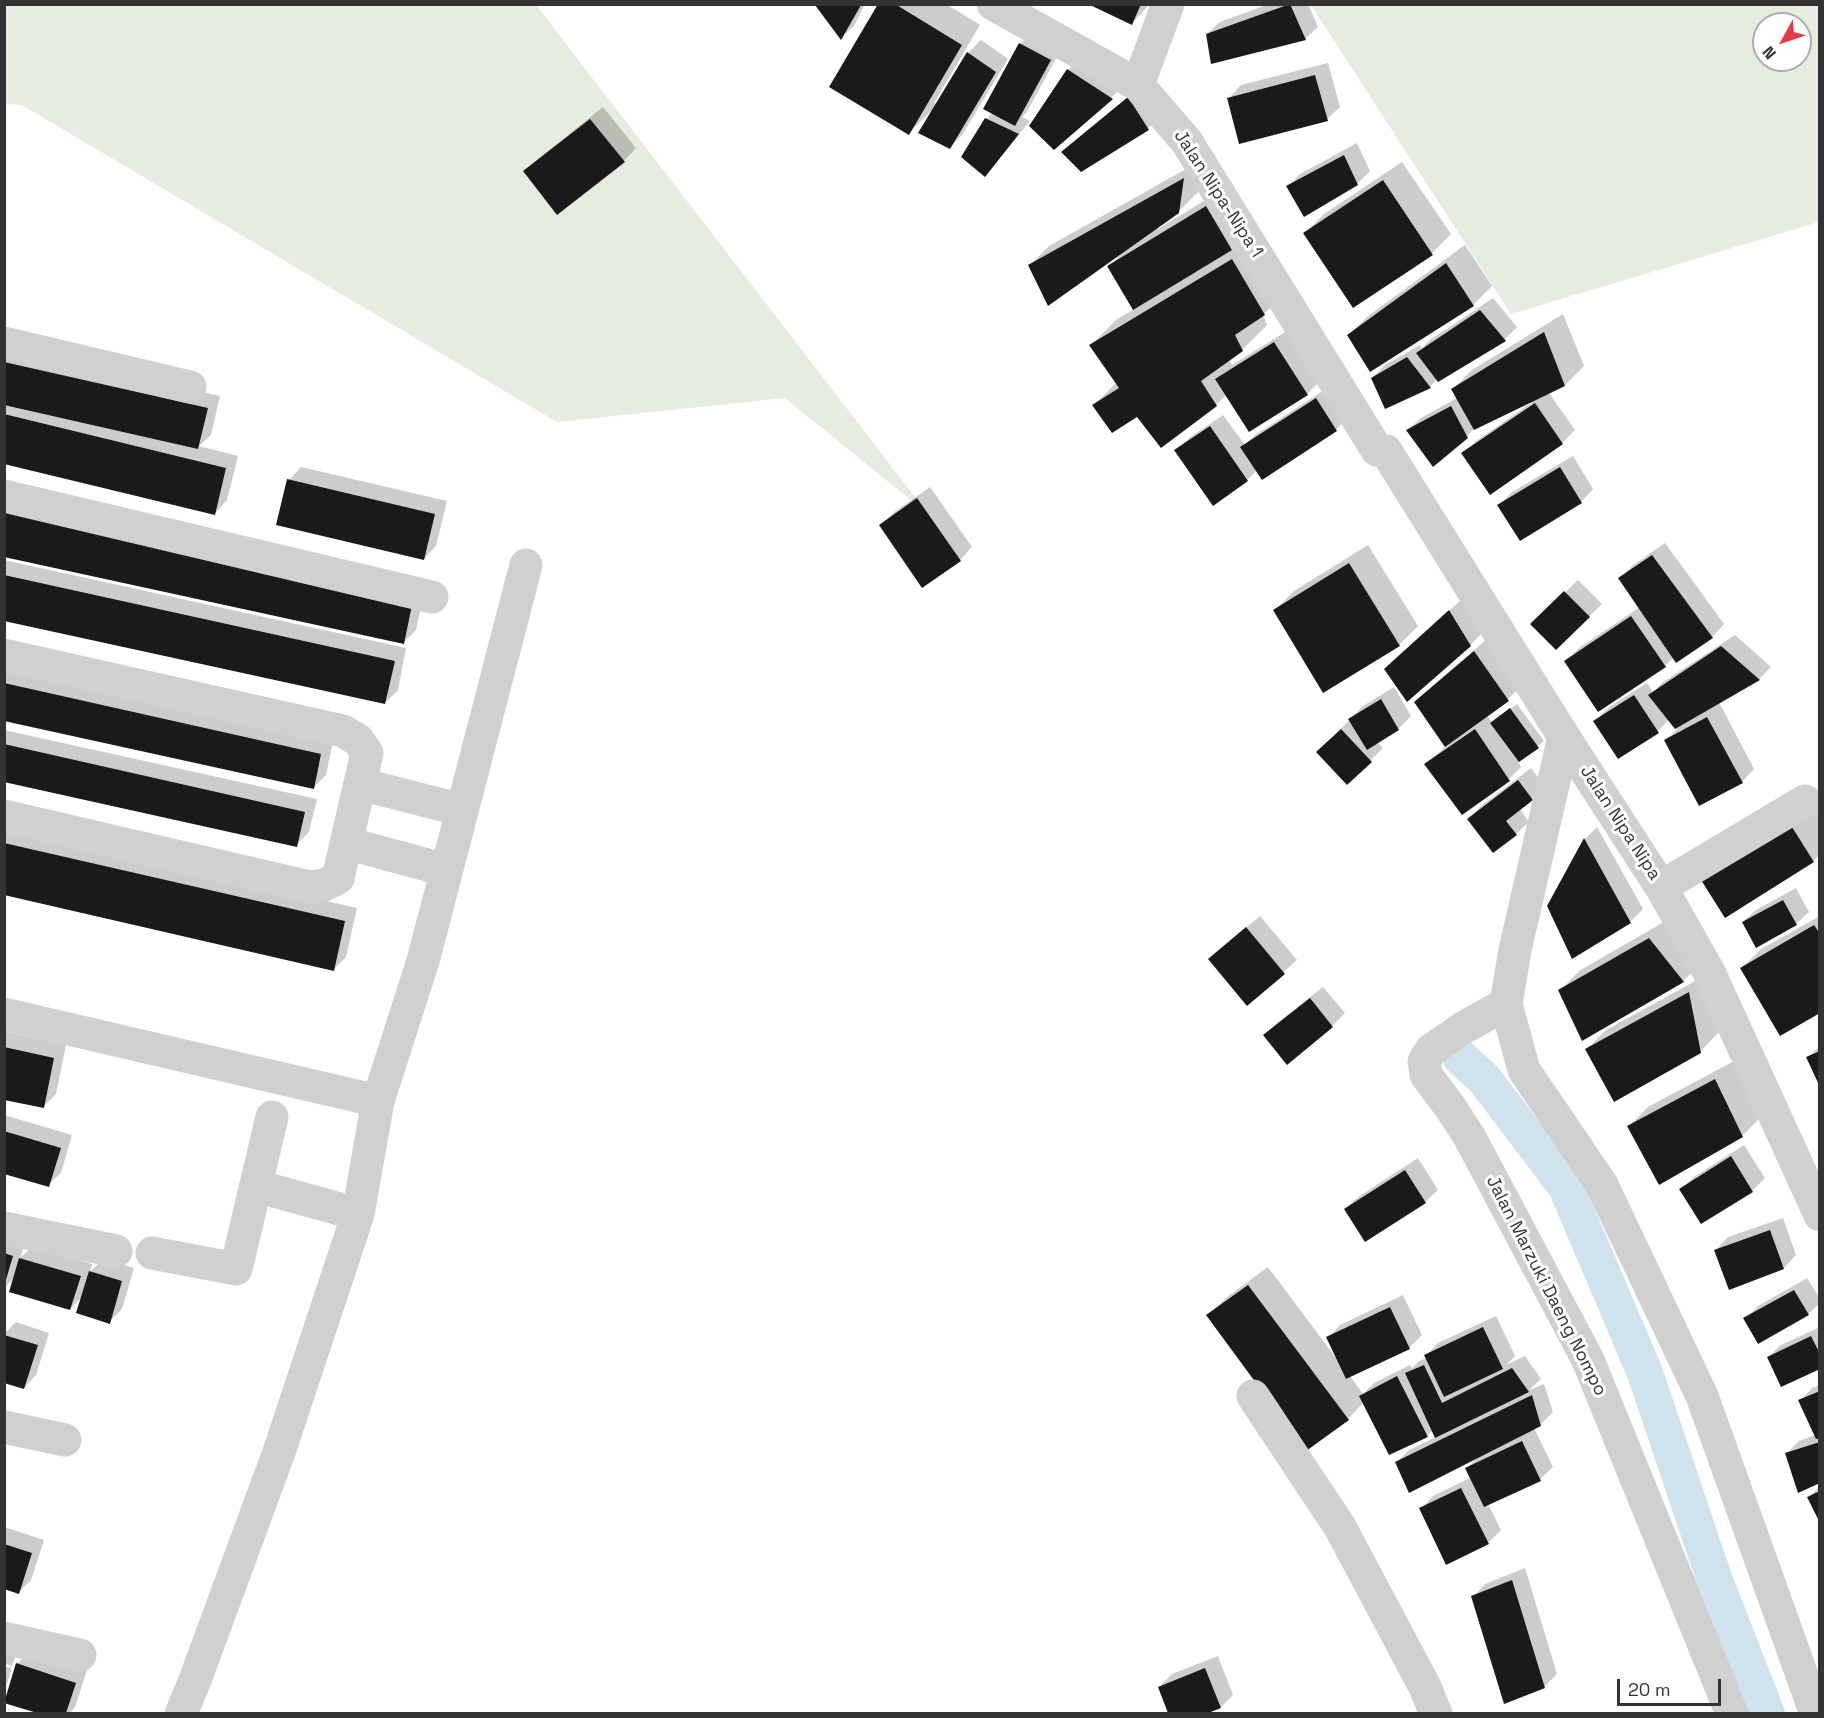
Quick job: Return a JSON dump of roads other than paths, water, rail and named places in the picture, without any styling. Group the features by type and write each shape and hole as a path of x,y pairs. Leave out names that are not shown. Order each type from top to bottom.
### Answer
{"street":[{"name":"Jalan Nipa-Nipa 1","path":"993,4 1138,85 1187,142 1382,451"},
{"path":"1138,85 1168,4"},
{"path":"4,343 190,387"},
{"name":"Jalan Nipa Nipa","path":"1382,451 1661,887 1709,972 1820,1215"},
{"path":"4,496 432,597"},
{"path":"181,1713 279,1452 358,1214 378,1101 423,961 526,565"},
{"path":"4,655 344,731 358,740 367,753 338,878 324,885 310,887 4,816"},
{"path":"1564,737 1515,950 1506,1004 1524,1070 1602,1185 1702,1396 1816,1713"},
{"path":"360,784 462,810"},
{"path":"1661,887 1805,801"},
{"path":"346,843 446,870"},
{"name":"Jalan Marzuki Daeng Nompo","path":"1506,1004 1463,1028 1431,1050 1424,1061 1426,1075 1469,1136 1588,1360 1732,1713"},
{"path":"4,1014 378,1101"},
{"path":"152,1253 236,1269 272,1117"},
{"path":"256,1186 358,1214"},
{"path":"4,1228 116,1251"},
{"path":"1253,1396 1340,1527 1437,1713"},
{"path":"4,1427 65,1440"},
{"path":"4,1638 80,1655"}],"waterway":[{"path":"1460,1057 1485,1080 1566,1187 1645,1373 1714,1578 1767,1714"}]}
